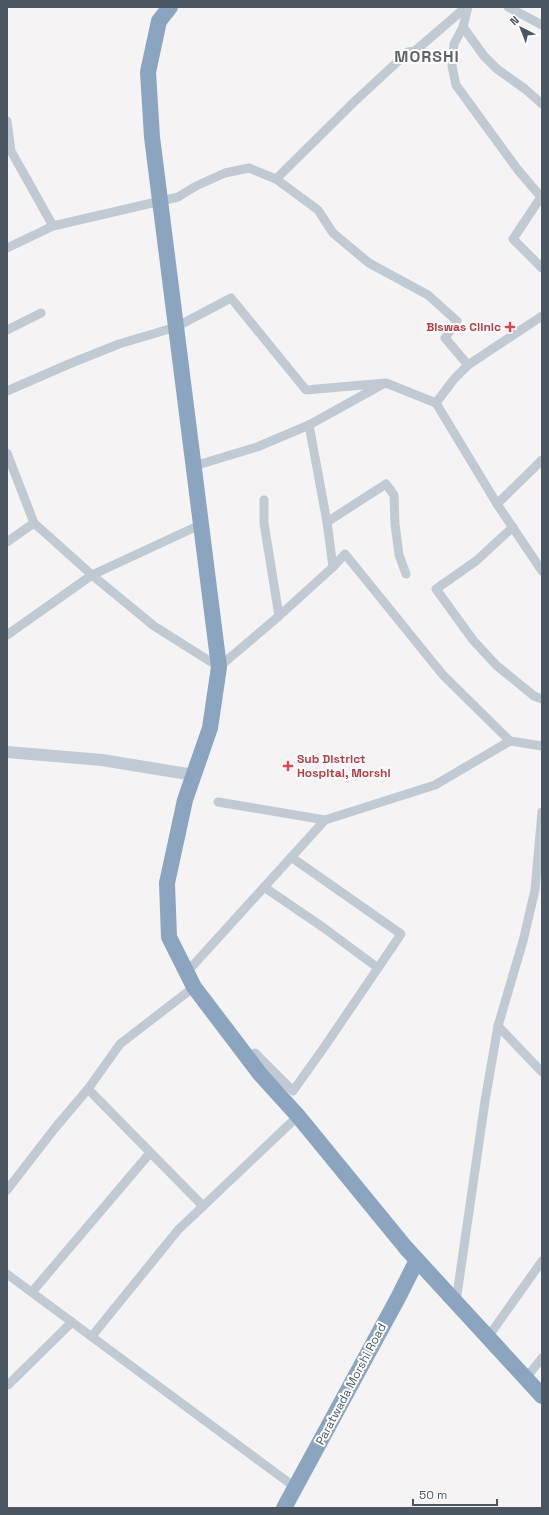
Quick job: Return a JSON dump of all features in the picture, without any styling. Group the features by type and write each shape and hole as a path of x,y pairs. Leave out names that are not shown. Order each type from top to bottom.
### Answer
{"highway":[{"path":"170,7 159,21 148,72 152,137 219,667 210,728 185,800 167,883 169,937 194,987 260,1074 298,1116 417,1260 542,1396"},
{"name":"Paratwada Morshi Road","path":"284,1508 417,1260"}],"street":[{"path":"276,179 354,102 408,52 415,52 467,7"},
{"path":"467,7 463,27 454,44 452,66 456,85 518,170 541,197 513,239 542,268"},
{"path":"508,7 542,25"},
{"path":"463,27 484,56 497,70 525,89 542,104"},
{"path":"7,122 9,149 53,226"},
{"path":"7,248 53,226 178,197 196,186 225,173 249,168 276,179 318,210 333,232 369,263 428,294 457,322 445,338 468,364"},
{"path":"7,392 69,364 119,344 176,327 231,298 306,390 386,383 436,403 497,504 542,571"},
{"path":"7,330 41,313"},
{"path":"436,403 454,379 468,364 542,316"},
{"path":"194,466 257,446 309,425 386,383"},
{"path":"309,425 327,522 333,567"},
{"path":"7,452 34,523 92,575 154,626 219,667 279,616 333,567 345,554 444,675 510,741 542,746"},
{"path":"497,504 542,460"},
{"path":"327,522 386,484 394,496 395,524 399,555 406,574"},
{"path":"264,500 264,523 279,616"},
{"path":"7,542 34,523"},
{"path":"7,635 92,575 202,524"},
{"path":"513,527 476,561 436,589 473,640 496,665 534,696 542,699"},
{"path":"218,802 325,820 435,785 510,741"},
{"path":"7,752 102,760 194,776"},
{"path":"456,1302 485,1100 498,1026 539,891 542,812"},
{"path":"187,972 325,820"},
{"path":"247,1057 255,1053 293,1091 401,934 291,858"},
{"path":"264,887 324,928 378,968"},
{"path":"7,1190 55,1128 88,1089 120,1044 194,987"},
{"path":"498,1026 542,1072"},
{"path":"88,1089 203,1206"},
{"path":"92,1336 178,1230 298,1116"},
{"path":"32,1292 150,1153"},
{"path":"488,1337 542,1262"},
{"path":"7,1274 296,1488"},
{"path":"7,1385 72,1322"},
{"path":"526,1378 542,1358"}],"place":[{"name":"Biswas Clinic","path":"510,327"},
{"name":"Sub District Hospital, Morshi","path":"288,766"}],"district":[{"name":"MORSHI","path":"427,56"}]}
